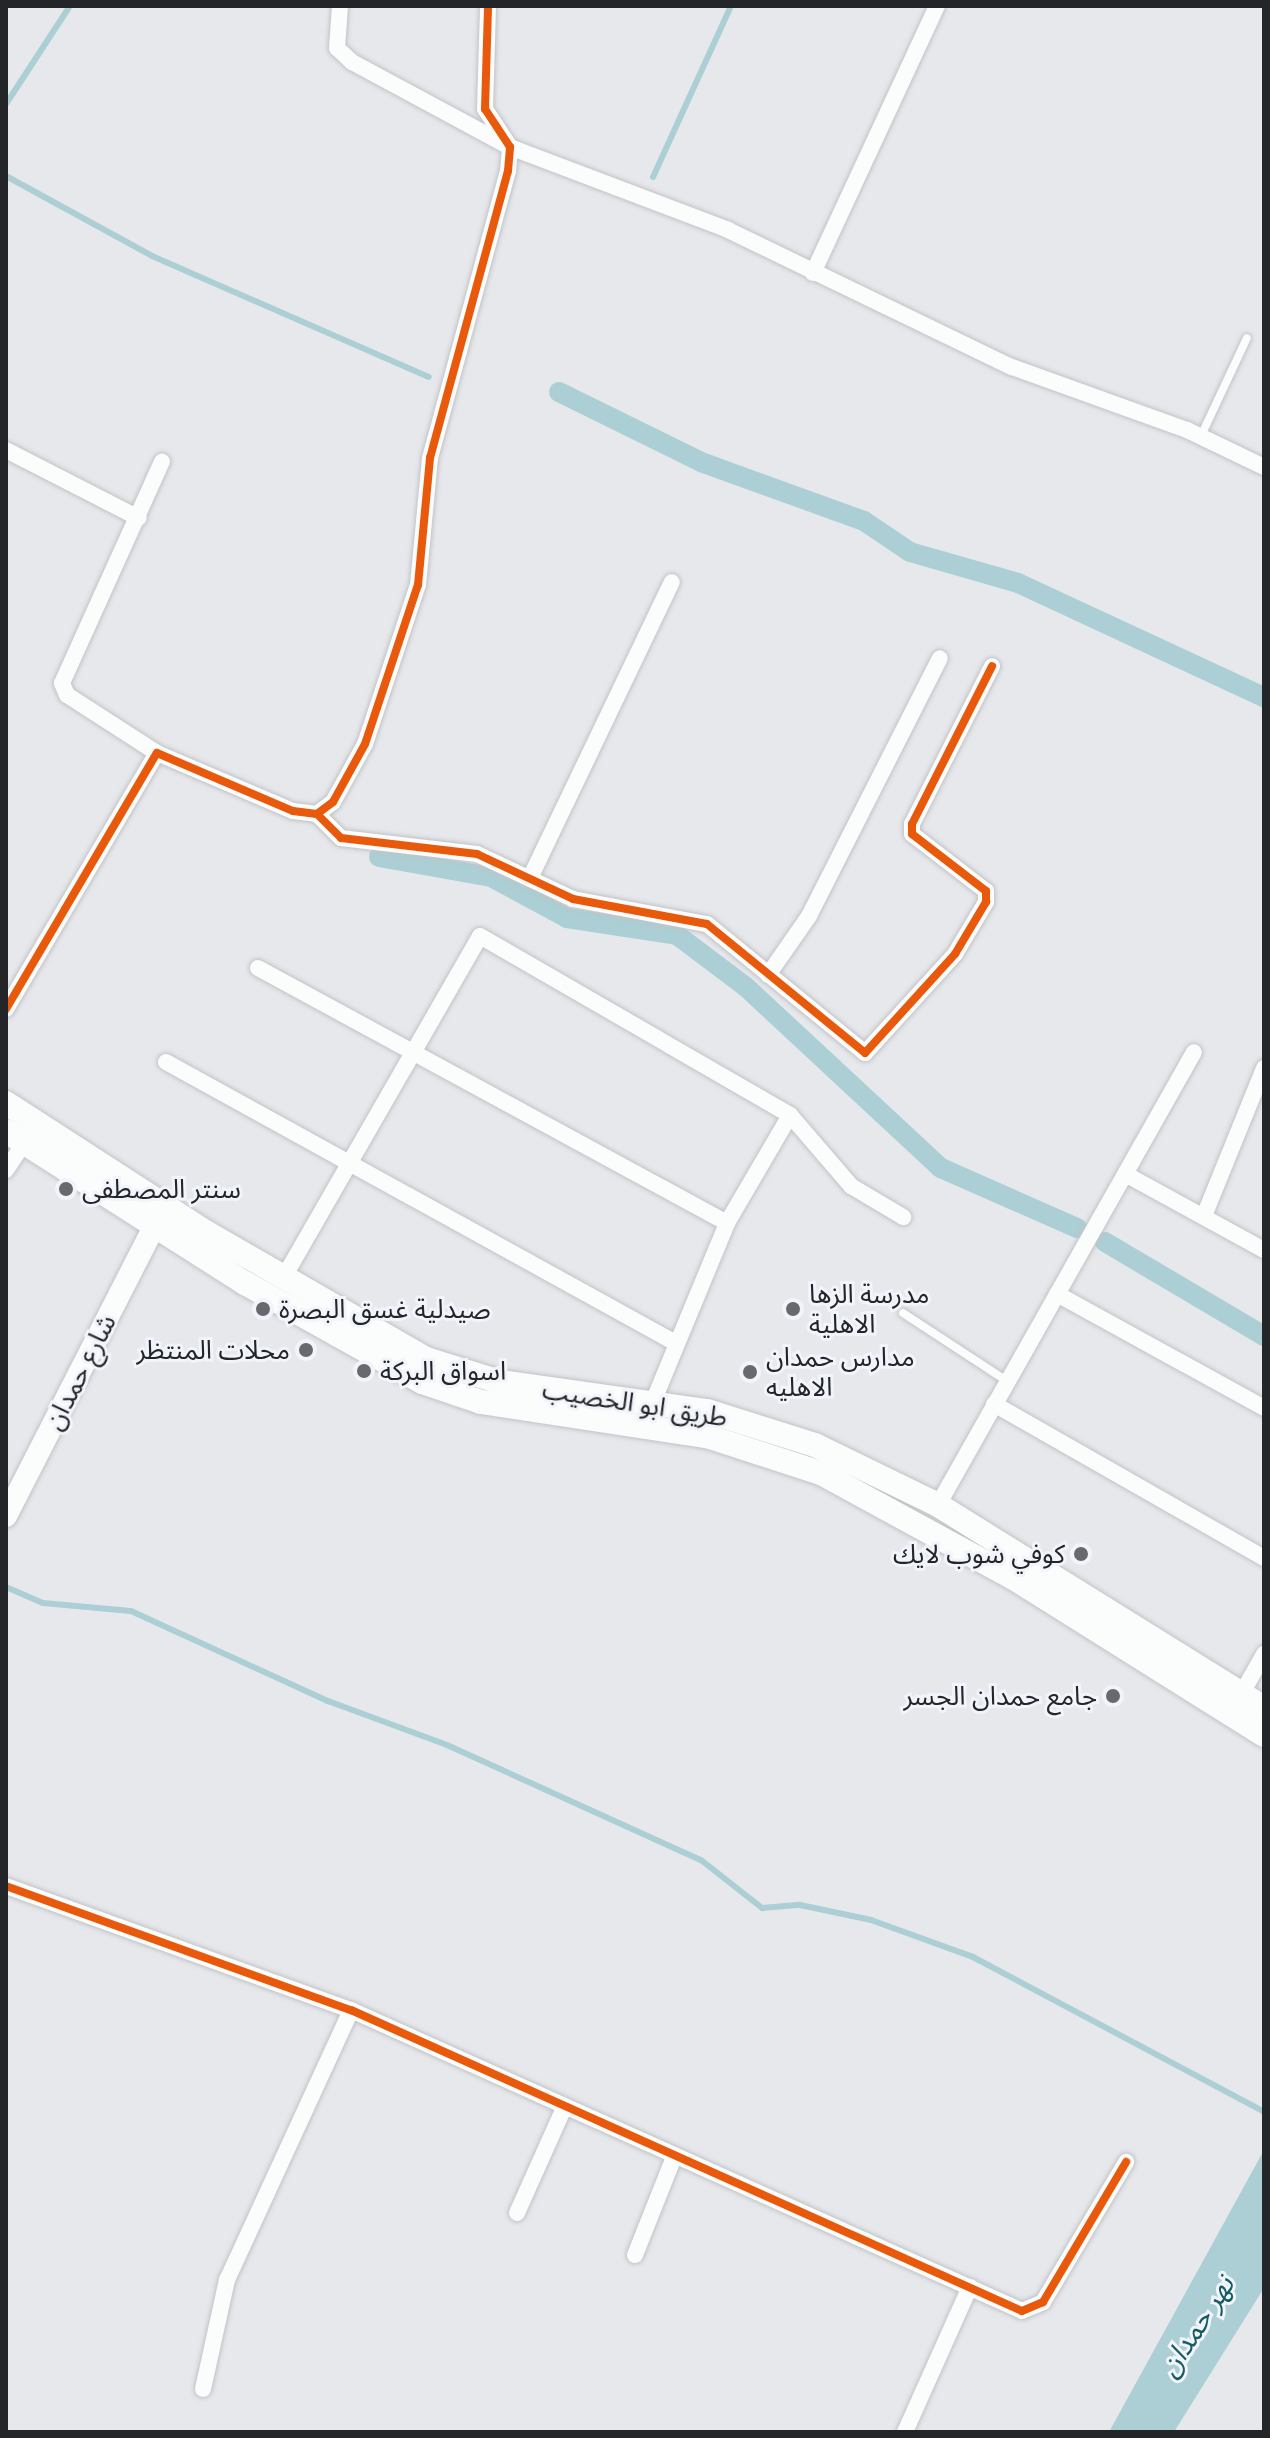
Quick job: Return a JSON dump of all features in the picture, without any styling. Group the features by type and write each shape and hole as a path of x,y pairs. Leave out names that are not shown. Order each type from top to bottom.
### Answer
{"main road":[{"name":"طريق ابو الخصيب","path":"6,1103 284,1277 450,1369 653,1402 789,1434 938,1505 1018,1567 1264,1735"},
{"name":"طريق ابو الخصيب","path":"15,1137 154,1227 364,1352 452,1394 765,1452 862,1492 1018,1567 1264,1708"},
{"name":"شارع حمدان","path":"6,1516 154,1227"}],"street":[{"path":"340,6 337,48 352,62 510,147 728,230 1012,367 1201,437 1264,467"},
{"path":"317,814 333,802 365,744 418,585 430,458 488,266 510,147 485,109 488,6"},
{"path":"813,273 937,6"},
{"path":"6,450 139,518"},
{"path":"162,462 62,683 67,695 157,753 293,811 317,814 341,838 438,845 530,878 573,899 707,924 865,1053 955,954 986,891 912,834 912,824 992,666"},
{"path":"530,878 672,582"},
{"path":"768,975 809,916 940,658"},
{"path":"6,1009 157,753"},
{"path":"284,1277 480,936 790,1115 851,1186 903,1217"},
{"path":"258,968 413,1049 727,1223"},
{"path":"938,1505 1194,1052"},
{"path":"166,1062 347,1165 672,1341"},
{"path":"1204,1216 1264,1068"},
{"path":"653,1402 672,1341 727,1223 790,1115"},
{"path":"6,1170 15,1137"},
{"path":"1127,1175 1264,1250"},
{"path":"1057,1294 1264,1408"},
{"path":"994,1404 1264,1558"},
{"path":"1242,1693 1264,1654"},
{"path":"6,1886 351,2010 1022,2311 1038,2308 1126,2162"},
{"path":"203,2389 227,2280 351,2010"},
{"path":"517,2213 564,2108"},
{"path":"635,2255 674,2157"},
{"path":"905,2432 970,2287"}],"lane":[{"path":"1201,437 1247,338"},
{"path":"903,1313 1007,1381"}],"water":[{"name":"نهر حمدان","path":"1264,2150 1264,2288 1174,2432 1109,2432"}],"waterway":[{"path":"6,104 70,6"},
{"path":"653,177 731,6"},
{"path":"6,176 152,256 429,377"},
{"path":"559,392 701,462 864,521 910,552 1018,583 1264,697"},
{"path":"379,857 491,877 567,918 677,935 746,987 941,1168 1077,1228"},
{"path":"1105,1242 1264,1336"},
{"path":"6,1587 43,1603 131,1611 328,1701 447,1745 701,1860 762,1908 800,1905 871,1920 973,1957 1264,2112"}],"cycle path":[{"path":"6,1009 157,753 293,811 317,814 333,802 365,744 418,585 430,458 508,171 510,147 485,109 488,6"},
{"path":"317,814 341,838 477,854 573,899 707,924 865,1053 955,954 986,902 986,891 912,834 912,824 992,666"},
{"path":"6,1886 351,2010 1022,2311 1043,2302 1126,2162"}],"place":[{"name":"سنتر المصطفى","path":"66,1189"},
{"name":"صيدلية غسق البصرة","path":"263,1309"},
{"name":"مدرسة الزها الاهلية","path":"793,1309"},
{"name":"محلات المنتظر","path":"306,1350"},
{"name":"اسواق البركة","path":"364,1371"},
{"name":"مدارس حمدان الاهليه","path":"750,1372"},
{"name":"كوفي شوب لايك","path":"1081,1554"},
{"name":"جامع حمدان الجسر","path":"1113,1696"}]}
